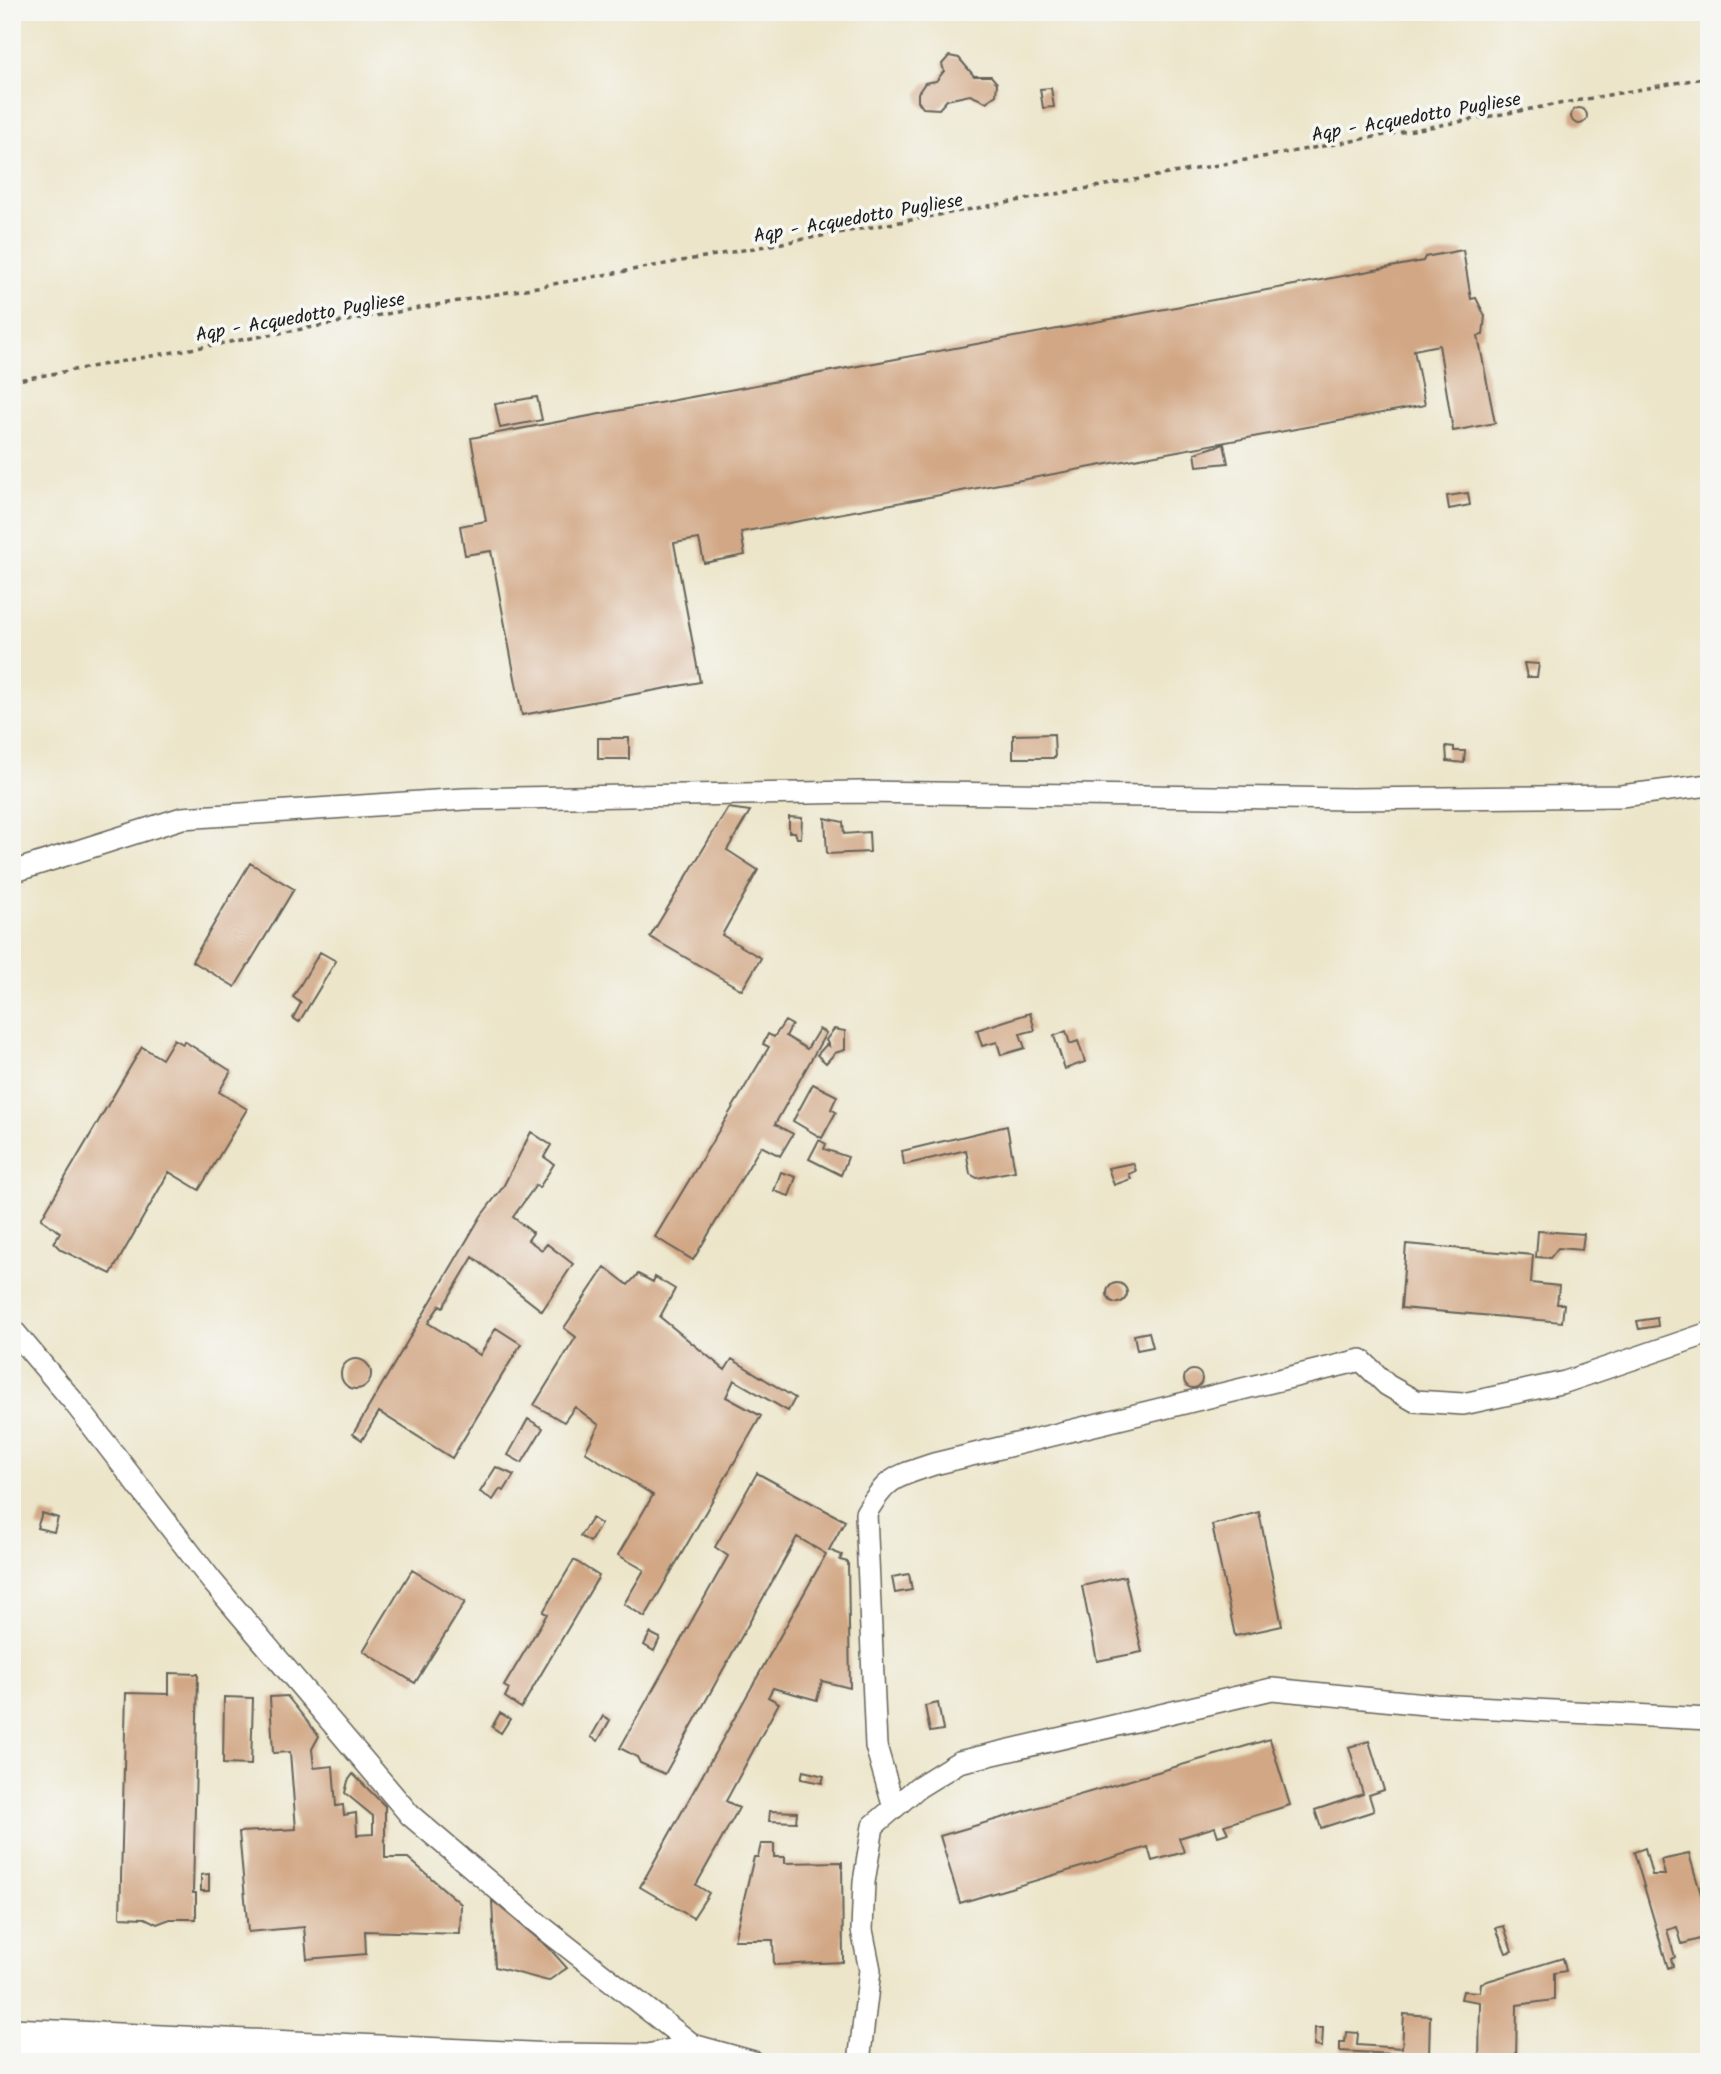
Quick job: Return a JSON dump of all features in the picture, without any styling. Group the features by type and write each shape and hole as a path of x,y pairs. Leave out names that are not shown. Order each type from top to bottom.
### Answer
{"highway":[{"path":"12,2047 344,2062"}],"street":[{"path":"12,872 182,818 464,799 860,792 1379,799 1620,796 1709,785"},
{"path":"12,1329 74,1401 211,1580 410,1815 536,1922 693,2045 754,2062"},
{"path":"894,1808 876,1746 866,1513 881,1486 904,1474 934,1464 1361,1360 1387,1385 1415,1401 1463,1404 1565,1382 1709,1333"},
{"path":"859,2062 870,1970 862,1930 864,1882 873,1826 916,1788 959,1762 1272,1689 1435,1706 1709,1719"},
{"path":"12,2029 552,2054 648,2055 693,2045"}],"path":[{"name":"Aqp - Acquedotto Pugliese","path":"12,381 1709,77"}],"building":[{"path":"949,56 959,58 974,76 991,76 997,83 996,95 986,102 970,95 947,100 939,109 923,108 918,101 918,93 925,83 936,81 944,71 942,64"},
{"path":"1051,88 1054,107 1043,108 1040,89"},
{"path":"1576,108 1582,108 1587,116 1585,122 1576,124 1571,119 1571,113"},
{"path":"1463,250 1471,299 1476,298 1485,316 1483,335 1478,336 1495,423 1453,431 1439,345 1414,350 1425,405 741,532 745,555 704,563 699,539 674,543 700,682 522,715 491,551 465,555 460,526 486,521 471,438 1423,261 1425,257"},
{"path":"537,397 542,420 500,428 495,404"},
{"path":"1224,444 1228,463 1197,466 1195,453"},
{"path":"1468,493 1470,505 1449,509 1447,496"},
{"path":"1524,663 1539,664 1537,677 1527,677"},
{"path":"1054,734 1055,758 1013,758 1013,735"},
{"path":"598,738 629,738 629,759 598,759"},
{"path":"1446,746 1454,747 1454,751 1465,751 1464,763 1447,761"},
{"path":"728,808 750,811 727,850 758,870 722,935 761,958 742,990 650,937"},
{"path":"789,817 802,818 801,838 797,838 795,832 789,832"},
{"path":"825,818 843,822 844,834 869,832 870,852 827,854"},
{"path":"250,863 294,889 235,987 192,961"},
{"path":"320,952 336,961 299,1022 293,1018 301,1003 293,997"},
{"path":"1030,1013 1035,1030 1020,1034 1025,1048 1001,1055 997,1042 982,1046 977,1030"},
{"path":"785,1021 792,1025 786,1036 807,1049 819,1029 826,1033 775,1124 793,1134 780,1156 761,1146 693,1260 655,1237 769,1047 763,1044 768,1034 774,1037"},
{"path":"834,1029 845,1031 845,1050 835,1053 826,1063 817,1055 826,1045 829,1046 826,1040"},
{"path":"1066,1031 1070,1044 1078,1041 1085,1062 1065,1069 1054,1036"},
{"path":"174,1039 183,1044 184,1041 231,1071 219,1092 247,1109 199,1190 169,1172 111,1274 61,1250 54,1243 60,1232 41,1219 142,1047 162,1059"},
{"path":"813,1084 837,1096 831,1109 836,1112 822,1138 793,1121"},
{"path":"1007,1126 1015,1171 977,1178 970,1174 966,1150 904,1165 902,1151"},
{"path":"531,1132 551,1145 544,1157 554,1164 539,1188 536,1185 513,1217 533,1233 528,1240 542,1250 547,1244 573,1264 542,1311 473,1257 443,1307 440,1305 428,1323 480,1355 496,1328 521,1344 452,1458 379,1412 362,1440 353,1434 481,1216 503,1187"},
{"path":"819,1140 826,1144 824,1149 848,1157 841,1175 809,1159"},
{"path":"1133,1163 1136,1171 1129,1174 1131,1179 1114,1185 1108,1168"},
{"path":"781,1172 796,1177 789,1196 774,1191"},
{"path":"1538,1231 1584,1234 1582,1250 1558,1248 1550,1258 1536,1257"},
{"path":"1406,1244 1533,1255 1531,1283 1559,1286 1557,1304 1564,1304 1562,1322 1401,1308"},
{"path":"605,1267 628,1285 638,1274 653,1282 655,1277 675,1289 660,1317 725,1370 732,1359 795,1398 788,1411 734,1380 726,1397 761,1416 645,1617 624,1604 644,1570 618,1555 653,1495 585,1452 599,1425 575,1407 564,1422 534,1405 576,1337 564,1328"},
{"path":"1117,1283 1124,1286 1127,1293 1124,1300 1117,1303 1110,1300 1107,1293 1110,1286"},
{"path":"1657,1318 1658,1326 1639,1329 1637,1321"},
{"path":"1149,1332 1153,1347 1137,1350 1134,1335"},
{"path":"356,1359 367,1363 371,1374 367,1385 356,1389 345,1385 341,1374 345,1363"},
{"path":"1193,1370 1199,1373 1202,1379 1199,1385 1193,1388 1187,1385 1184,1379 1187,1373"},
{"path":"528,1419 543,1428 522,1463 508,1455"},
{"path":"496,1467 514,1475 504,1491 500,1489 493,1500 480,1492"},
{"path":"757,1473 845,1521 829,1550 842,1555 840,1560 848,1562 850,1688 822,1681 817,1700 773,1688 768,1697 779,1703 726,1801 739,1808 696,1885 709,1893 693,1918 640,1887 826,1554 797,1537 665,1774 640,1763 637,1757 620,1748 728,1556 715,1547"},
{"path":"1259,1512 1282,1626 1235,1636 1212,1525"},
{"path":"42,1513 58,1518 54,1532 37,1528"},
{"path":"592,1518 601,1524 590,1542 580,1536"},
{"path":"574,1560 599,1576 521,1708 505,1697 509,1689 504,1686 547,1614 543,1612"},
{"path":"412,1570 465,1602 415,1683 363,1651"},
{"path":"909,1574 912,1590 895,1593 892,1577"},
{"path":"1125,1576 1142,1652 1097,1661 1082,1586"},
{"path":"650,1633 660,1638 654,1651 644,1645"},
{"path":"169,1673 198,1674 193,1893 196,1893 196,1919 170,1919 157,1924 145,1918 120,1917 126,1693 169,1694"},
{"path":"287,1696 319,1736 312,1749 314,1768 333,1766 336,1806 343,1805 344,1815 356,1813 357,1835 373,1834 373,1816 345,1793 353,1774 385,1806 385,1858 408,1858 461,1904 460,1934 365,1931 366,1954 307,1959 304,1927 248,1932 239,1832 296,1829 290,1752 273,1753 270,1697"},
{"path":"224,1697 253,1698 251,1765 223,1764"},
{"path":"938,1703 943,1730 930,1732 925,1706"},
{"path":"500,1713 510,1719 501,1733 492,1727"},
{"path":"603,1716 610,1720 598,1741 591,1737"},
{"path":"1270,1739 1290,1805 1224,1825 1228,1833 1218,1836 1215,1827 1179,1838 1184,1852 1152,1861 1148,1847 960,1903 940,1836"},
{"path":"1369,1741 1384,1790 1369,1795 1374,1811 1321,1828 1315,1810 1363,1794 1349,1747"},
{"path":"803,1771 824,1776 822,1783 801,1779"},
{"path":"770,1811 797,1812 796,1822 769,1821"},
{"path":"761,1844 774,1844 774,1857 785,1857 785,1863 842,1862 843,1962 774,1965 773,1940 734,1940 754,1857 758,1857"},
{"path":"1645,1848 1652,1875 1665,1875 1661,1860 1689,1854 1709,1921 1709,1955 1703,1938 1682,1944 1677,1927 1667,1930 1675,1957 1671,1959 1673,1966 1668,1968 1634,1852"},
{"path":"209,1874 209,1891 201,1891 201,1875"},
{"path":"492,1900 549,1948 567,1968 548,1981 495,1967"},
{"path":"1504,1926 1512,1951 1506,1953 1496,1928"},
{"path":"1563,1958 1566,1971 1554,1973 1554,2000 1517,2005 1516,2062 1479,2062 1480,2002 1461,1999 1463,1991 1480,1992 1481,1983"},
{"path":"1404,2014 1430,2016 1429,2056 1340,2051 1340,2042 1345,2042 1346,2032 1358,2033 1357,2045 1402,2048"},
{"path":"1315,2028 1323,2028 1322,2047 1314,2046"}]}
